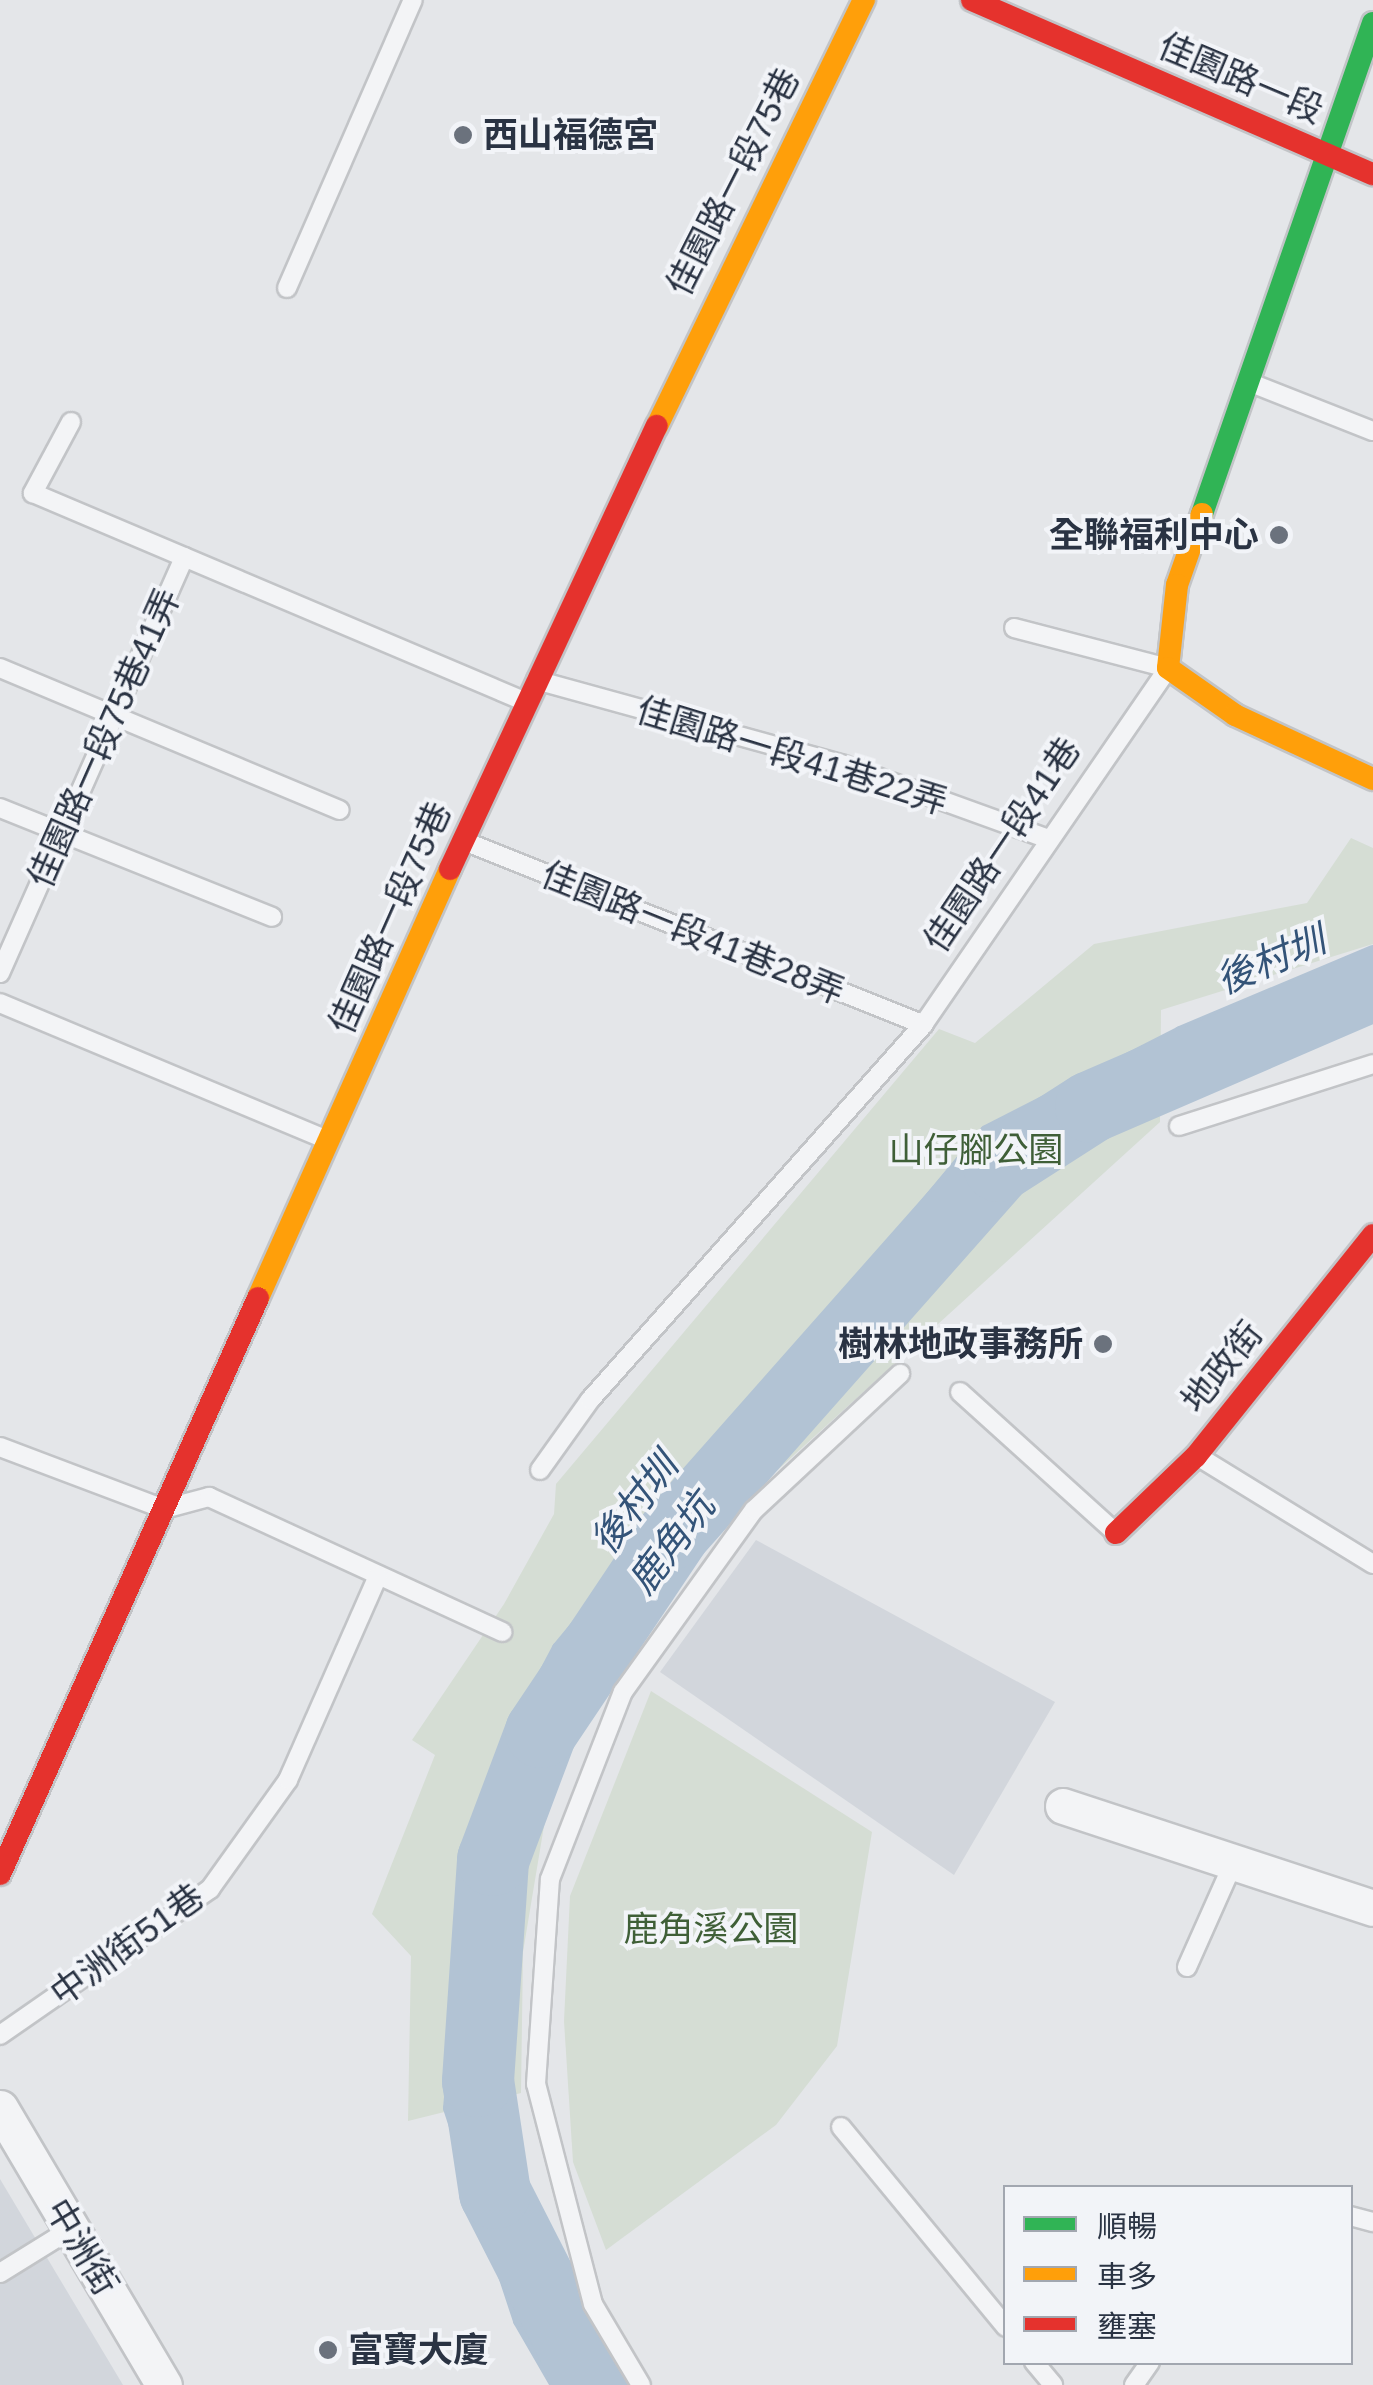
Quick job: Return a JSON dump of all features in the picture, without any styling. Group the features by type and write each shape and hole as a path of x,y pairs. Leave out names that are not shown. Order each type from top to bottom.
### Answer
{"street":[{"name":"佳園路一段75巷","path":"0,1874 530,690 864,0"},
{"name":"佳園路一段","path":"972,0 1373,174"},
{"name":"佳園路一段41巷","path":"1168,668 1177,585 1251,383 1373,23"},
{"path":"1168,668 1221,707 1373,778"},
{"name":"地政街","path":"1116,1533 1196,1456 1373,1236"},
{"path":"1063,1806 1232,1868 1373,1908"},
{"name":"中洲街","path":"0,2108 164,2385"}],"lane":[{"path":"288,288 413,0"},
{"path":"1251,383 1373,431"},
{"name":"佳園路一段41巷22弄","path":"71,422 32,493 184,557 530,690 844,765 1046,838"},
{"name":"佳園路一段75巷41弄","path":"0,973 184,557"},
{"path":"1014,628 1168,668"},
{"path":"0,668 339,810"},
{"name":"佳園路一段41巷","path":"540,1470 590,1400 922,1025 1046,838 1168,668"},
{"path":"0,808 272,918"},
{"name":"佳園路一段41巷28弄","path":"463,840 922,1025"},
{"path":"0,1003 328,1140"},
{"path":"1179,1126 1373,1064"},
{"path":"641,2385 593,2304 536,2084 550,1879 622,1692 754,1510 900,1374"},
{"path":"960,1392 1116,1533"},
{"path":"0,1447 164,1509 209,1497 502,1632"},
{"path":"1196,1456 1373,1564"},
{"name":"中洲街51巷","path":"0,2035 210,1889 288,1780 378,1576"},
{"path":"1188,1967 1232,1868"},
{"path":"841,2127 1003,2324"},
{"path":"0,2272 71,2230"},
{"path":"1036,2365 1053,2385"}],"shaded area":[{"path":"756,1540 1055,1702 954,1875 660,1672"},
{"path":"0,2179 123,2385 0,2385"}],"green space":[{"name":"山仔腳公園","path":"1351,838 1373,848 1373,944 1161,1010 1160,1122 681,1558 599,1665 551,1784 523,1952 521,2093 408,2121 411,1956 372,1914 435,1755 412,1740 504,1604 554,1514 556,1484 939,1029 975,1043 1094,944 1307,903"},
{"name":"鹿角溪公園","path":"651,1691 872,1832 837,2046 776,2125 606,2250 573,2162 564,2021 570,1896"}],"waterway":[{"name":"後村圳","path":"556,2385 519,2321 449,2108 471,1877 500,1758 558,1648 986,1131 1180,1032 1373,951"},
{"name":"鹿角坑","path":"593,2385 495,2193 478,2081 493,1860 541,1732 674,1533 999,1166 1091,1107 1373,985"}],"traffic: fast":[{"path":"1202,514 1373,23"}],"traffic: slow":[{"path":"657,426 864,0"},
{"path":"1202,514 1177,585 1168,668 1235,715 1373,779"},
{"path":"258,1298 450,869"}],"traffic: jam":[{"path":"972,0 1373,174"},
{"path":"450,869 657,426"},
{"path":"1116,1533 1196,1456 1373,1235"},
{"path":"0,1874 258,1298"}],"place":[{"name":"西山福德宮","path":"463,135"},
{"name":"全聯福利中心","path":"1279,535"},
{"name":"樹林地政事務所","path":"1103,1344"},
{"name":"富寶大廈","path":"328,2350"}]}
